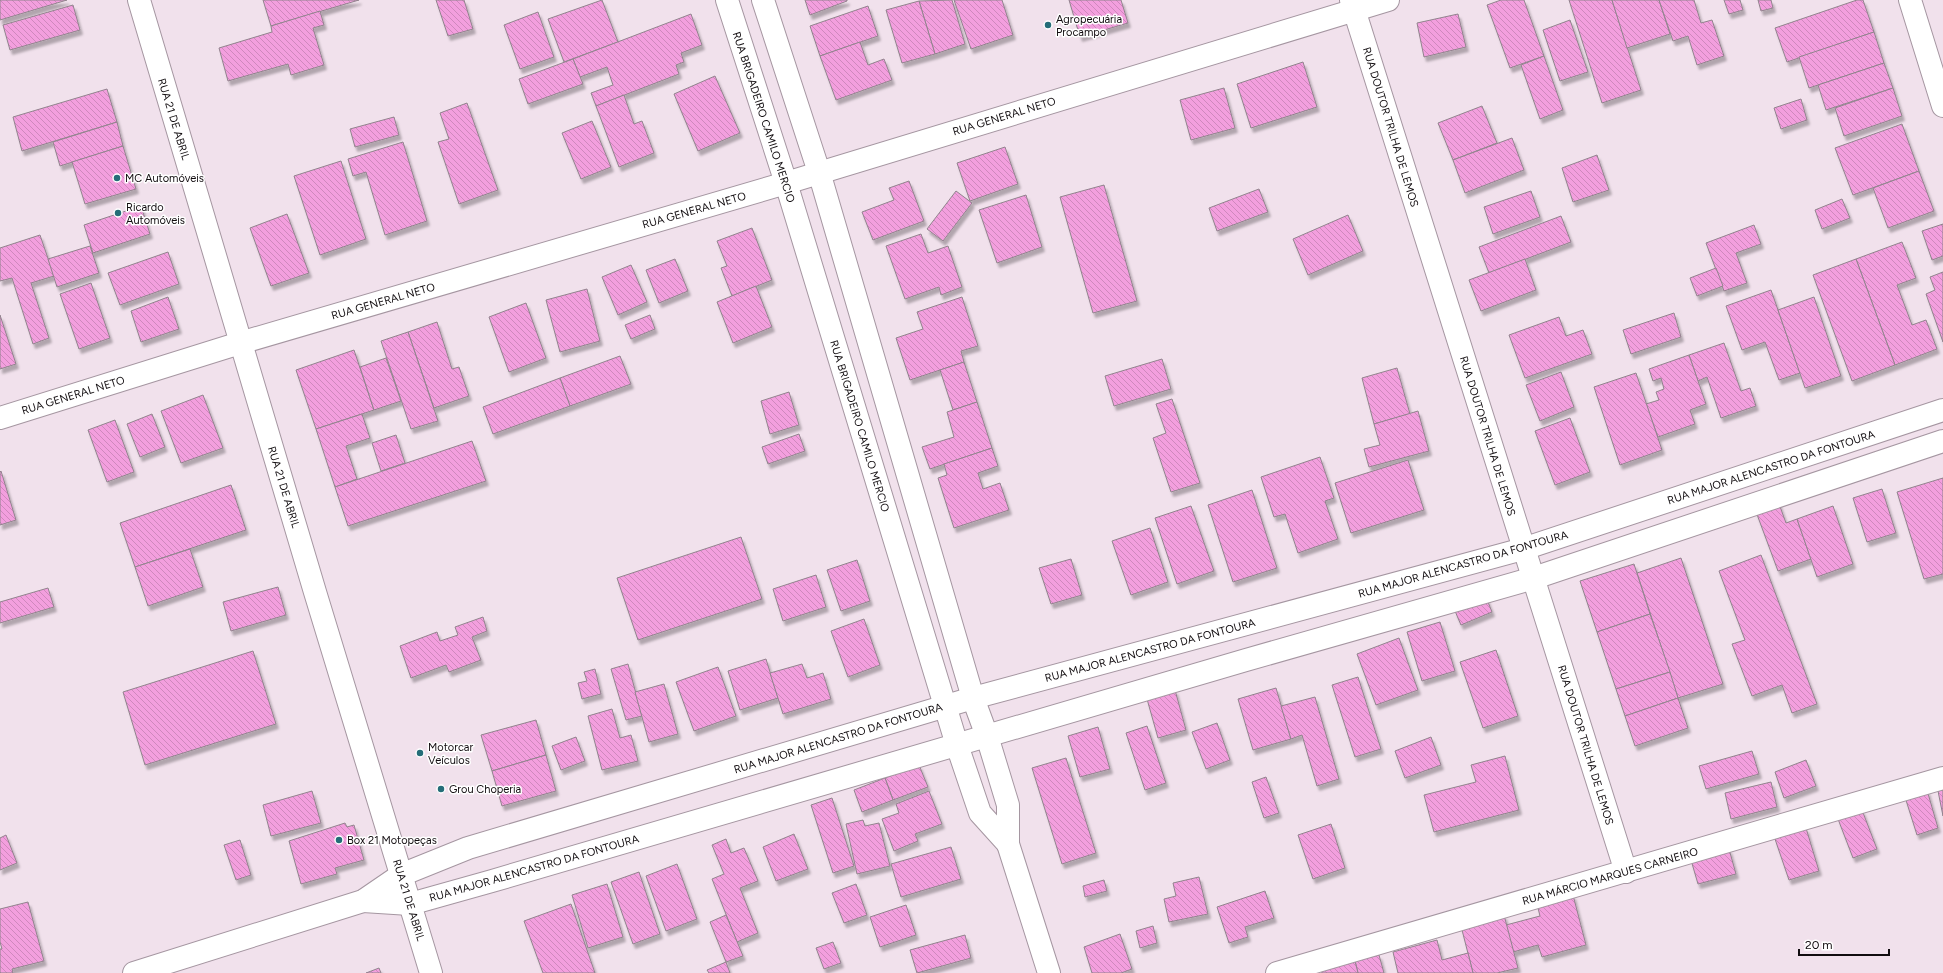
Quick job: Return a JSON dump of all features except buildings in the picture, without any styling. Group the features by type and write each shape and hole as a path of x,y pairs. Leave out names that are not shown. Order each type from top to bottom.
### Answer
{"street":[{"name":"RUA 21 DE ABRIL","path":"138,0 400,875 431,973"},
{"name":"RUA BRIGADEIRO CAMILO MERCIO","path":"727,0 786,183 957,745 980,813 1008,844"},
{"name":"RUA BRIGADEIRO CAMILO MERCIO","path":"763,0 818,172 973,698 987,736 1008,805 1008,844 1049,973"},
{"name":"RUA GENERAL NETO","path":"0,418 240,343 786,183 1353,5 1388,0"},
{"path":"1910,0 1943,106"},
{"name":"RUA DOUTOR TRILHA DE LEMOS","path":"1353,5 1523,549 1534,578 1626,872"},
{"path":"858,418 888,410"},
{"name":"RUA MAJOR ALENCASTRO DA FONTOURA","path":"134,973 363,901 400,875 468,848 973,698 1523,549 1943,410"},
{"name":"RUA MAJOR ALENCASTRO DA FONTOURA","path":"363,901 410,904 1246,660 1534,578 1943,441"},
{"path":"1770,466 1780,495"},
{"path":"1239,626 1246,660"},
{"name":"RUA MÁRCIO MARQUES CARNEIRO","path":"1278,973 1943,778"}],"place":[{"name":"Agropecuária Procampo","path":"1048,25"},
{"name":"MC Automóveis","path":"117,178"},
{"name":"Ricardo Automóveis","path":"118,213"},
{"name":"Motorcar Veículos","path":"420,753"},
{"name":"Grou Choperia","path":"441,789"},
{"name":"Box 21 Motopeças","path":"339,840"}]}
